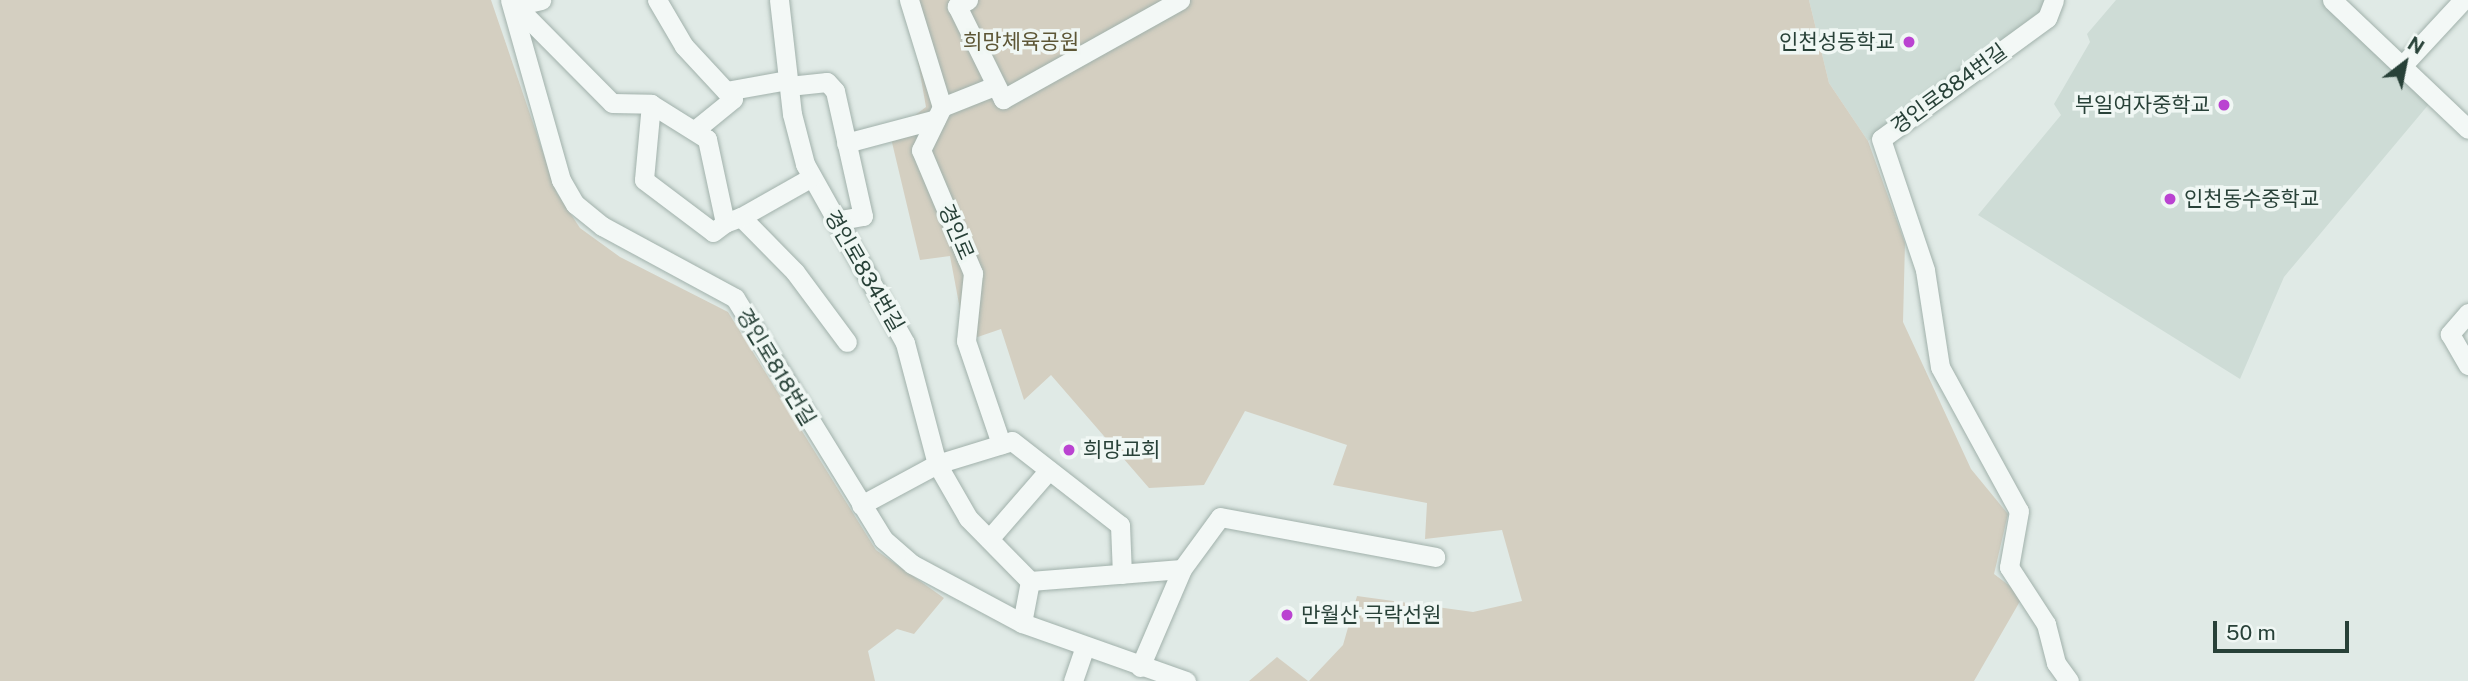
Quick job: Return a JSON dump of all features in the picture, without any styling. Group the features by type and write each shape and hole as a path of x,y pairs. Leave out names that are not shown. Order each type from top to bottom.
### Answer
{"street":[{"path":"513,3 541,0"},
{"path":"657,0 684,46 733,99 695,130"},
{"name":"경인로834번길","path":"779,0 788,83 812,177 905,343 937,464 968,518 1030,581"},
{"path":"909,0 939,113"},
{"path":"968,0 957,6 992,87 1003,99 1180,0"},
{"name":"경인로884번길","path":"2054,0 2047,18 1881,139 1925,270 1940,367 2019,511 2009,567 2046,624 2056,663 2068,681"},
{"path":"2332,0 2468,129"},
{"path":"2402,67 2463,0"},
{"path":"513,3 612,103 652,104 707,139 733,220 795,272 847,342"},
{"name":"경인로818번길","path":"513,3 561,180 575,204 602,226 735,298 883,539 912,564 1022,623 1140,667 1186,681"},
{"path":"726,91 788,83 827,82 846,144 863,216 835,221"},
{"path":"846,144 939,113 992,87"},
{"path":"652,104 644,180 713,232 812,177"},
{"name":"경인로","path":"939,113 921,150 973,273 966,341 1001,444"},
{"path":"2468,313 2450,334 2468,365"},
{"path":"861,505 937,464 1012,441 1119,525 1122,574"},
{"path":"989,539 1049,470"},
{"path":"1140,667 1182,569 1220,517 1435,557"},
{"path":"1022,623 1030,581 1182,569"},
{"path":"1073,681 1085,646"}],"shaded area":[{"name":"인천성동학교","path":"1809,0 2054,1 1868,141 1829,83"},
{"name":"인천동수중학교","path":"2116,0 2332,0 2434,98 2284,277 2240,379 1978,215 2061,115 2054,104 2090,42 2087,34"}],"green space":[{"path":"0,0 491,0 557,193 580,228 620,257 728,312 876,550 944,598 914,634 897,629 868,651 875,681 0,681"},
{"name":"희망체육공원","path":"907,0 1809,0 1829,83 1868,141 1905,243 1903,322 1971,469 2008,514 1994,574 2023,596 1974,681 1309,681 1343,645 1357,596 1473,612 1522,601 1502,530 1425,539 1427,503 1333,485 1347,445 1245,411 1204,485 1149,488 1051,375 1024,400 1001,329 966,341 950,256 920,260 890,134 926,107"},
{"path":"1277,657 1308,681 1249,681"}],"place":[{"name":"인천성동학교","path":"1909,42"},
{"name":"부일여자중학교","path":"2224,105"},
{"name":"인천동수중학교","path":"2170,199"},
{"name":"희망교회","path":"1069,450"},
{"name":"만월산 극락선원","path":"1287,615"}]}
